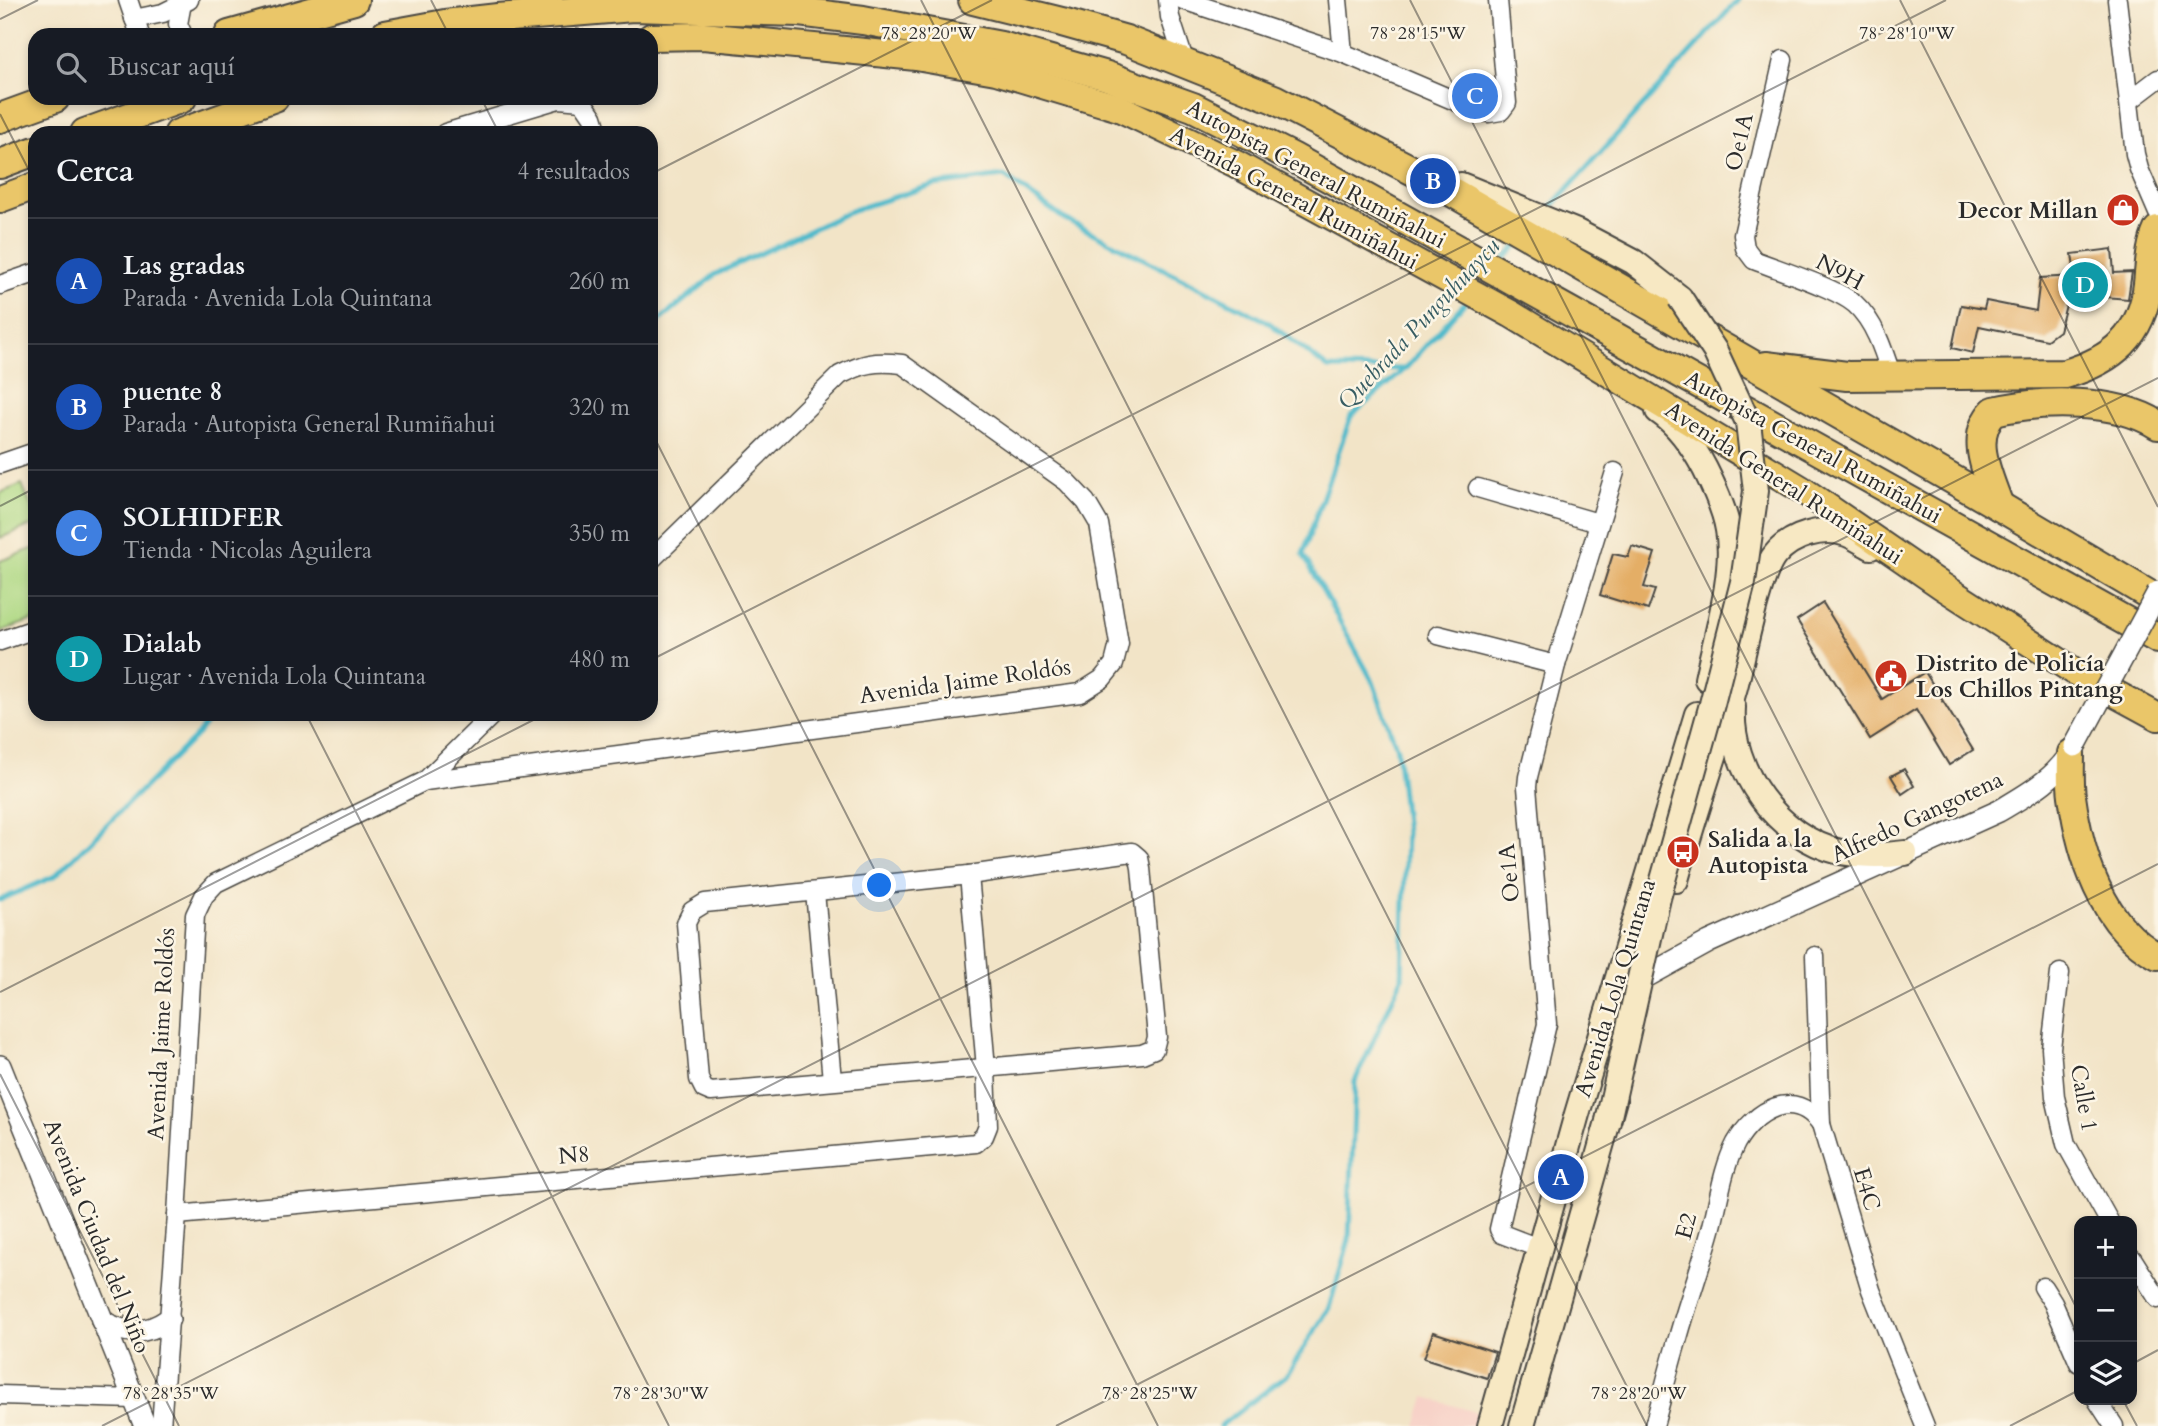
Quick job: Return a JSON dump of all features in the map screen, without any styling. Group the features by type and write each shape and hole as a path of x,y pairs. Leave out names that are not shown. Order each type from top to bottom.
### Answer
{"highway":[{"path":"254,28 354,0"},
{"name":"Autopista General Rumiñahui","path":"973,0 1126,40 1275,99 1433,181 1754,364 2158,600"},
{"name":"Autopista General Rumiñahui","path":"423,28 498,18 633,7 799,12 863,20 1002,46 1107,76 1194,107 1292,157 2158,639"},
{"path":"0,118 36,105"},
{"path":"104,126 163,105"},
{"path":"0,164 28,154"},
{"path":"1754,364 1847,376 1892,377 2065,374 2081,369 2113,353 2129,338 2140,319 2147,292 2153,240 2158,230"},
{"path":"1999,506 1981,450 1984,423 1994,411 2049,403 2078,404 2134,414 2158,425"}],"main road":[{"name":"Avenida General Rumiñahui","path":"658,37 702,36 916,57 996,71 1119,108 1236,164 1510,314 1801,489 1942,586 2077,673 2158,717"},
{"path":"197,126 256,105"},
{"name":"Avenida Lola Quintana","path":"1346,136 1577,232 1634,262 1679,298 1715,351 1748,422 1756,491 1743,582 1658,898 1608,1121"},
{"path":"0,199 28,189"},
{"name":"Avenida Lola Quintana","path":"1490,1426 1577,1114 1706,684 1724,600 1730,556 1728,529 1699,457 1670,420 1510,314"},
{"name":"Avenida Lola Quintana","path":"1522,1426 1683,852 1735,688 1764,574 1774,555 1788,543 1818,531 1847,534 1942,586"},
{"path":"1735,688 1732,712 1741,759 1757,790 1780,818 1798,832 1838,851 1873,855 1905,853"},
{"path":"2073,749 2071,794 2081,840 2099,891 2115,919 2129,935 2139,945 2158,956"}],"street":[{"path":"128,0 137,27 186,2"},
{"path":"1168,0 1170,17 1185,63"},
{"path":"1183,0 1343,52 1489,114 1504,109 1507,103 1498,0"},
{"path":"1338,0 1343,52"},
{"path":"2117,0 2139,169 2158,213"},
{"path":"180,28 178,24 186,2"},
{"name":"Oe1A","path":"1743,235 1783,60"},
{"path":"2129,101 2158,79"},
{"path":"468,126 539,105"},
{"path":"585,105 596,126"},
{"name":"N9H","path":"1743,235 1745,248 1754,260 1840,295 1855,304 1882,346 1892,377"},
{"path":"0,285 28,275"},
{"name":"Avenida Jaime Roldós","path":"425,780 1080,693 1102,679 1114,664 1119,644 1099,524 1086,502 1067,482 902,364 863,363 841,375 658,553"},
{"path":"0,464 28,454"},
{"name":"Oe1A","path":"1541,1249 1502,1234 1499,1229 1547,1024 1527,787 1556,665 1615,472"},
{"path":"1478,488 1598,523"},
{"name":"Alfredo Gangotena","path":"1613,996 1709,942 1999,811 2029,793 2052,775 2073,749 2158,592"},
{"path":"0,641 28,631"},
{"path":"1438,635 1556,665"},
{"name":"Avenida Jaime Roldós","path":"148,1425 169,1319 195,915 204,897 216,883 425,780 486,721"},
{"path":"1132,852 1139,858 1141,868 1157,1037 1154,1049 1142,1054 986,1068 711,1092 704,1089 699,1079 685,923 692,911 705,903 815,892 969,875 1132,852"},
{"path":"969,875 986,1068"},
{"path":"815,892 832,1080"},
{"name":"E4C","path":"1815,956 1821,1124 1871,1290 1925,1426"},
{"name":"Calle 1","path":"2060,974 2051,1048 2055,1097 2066,1143 2106,1216"},
{"name":"Avenida Ciudad del Niño","path":"0,1066 134,1399 148,1425"},
{"name":"N8","path":"177,1215 976,1143 984,1136 988,1126 986,1068"},
{"name":"E2","path":"1654,1426 1677,1339 1711,1230 1724,1171 1736,1144 1760,1114 1777,1106 1788,1104 1800,1107 1816,1117 1821,1124"},
{"path":"2137,1266 2158,1300"},
{"path":"2043,1287 2074,1351"},
{"path":"102,1321 128,1332 143,1332 169,1319"},
{"path":"0,1395 134,1399"},
{"path":"2101,1405 2114,1426"}],"shaded area":[{"path":"1425,1397 1482,1414 1478,1426 1416,1426"}],"green space":[{"path":"22,484 28,499 28,527 0,538 0,493"},
{"path":"28,551 28,622 0,632 0,561"}],"building":[{"path":"2112,249 2114,273 2132,272 2128,299 2069,294 2059,331 2047,340 1979,326 1973,353 1952,348 1961,305 1984,309 1986,301 2036,311 2040,278 2075,276 2072,254"},
{"path":"1632,546 1655,553 1644,587 1655,590 1648,610 1600,595 1613,554 1628,557"},
{"path":"1823,603 1882,699 1925,672 1973,750 1949,765 1916,710 1870,739 1797,620"},
{"path":"1904,769 1914,786 1902,794 1891,776"},
{"path":"1433,1332 1495,1352 1487,1378 1424,1358"}],"waterway":[{"name":"Quebrada Punguhuaycu","path":"1547,212 1738,0"},
{"path":"658,322 716,274 853,210 933,185 1004,176 1063,218 1268,322 1328,368 1405,369"},
{"name":"Quebrada Punguhuaycu","path":"1500,264 1520,242"},
{"name":"Quebrada Punguhuaycu","path":"1220,1426 1287,1375 1329,1308 1349,1240 1355,1081 1402,978 1406,832 1397,749 1373,682 1303,554 1351,416 1405,369 1468,299"},
{"path":"0,900 55,876 197,735 208,721"}],"place":[{"name":"SOLHIDFER","path":"1475,96"},
{"name":"puente 8","path":"1433,181"},
{"name":"Decor Millan","path":"2123,210"},
{"name":"Dialab","path":"2085,285"},
{"name":"Distrito de Policía Los Chillos Pintang","path":"1891,676"},
{"name":"Salida a la Autopista","path":"1683,852"},
{"name":"Las gradas","path":"1561,1177"}]}
